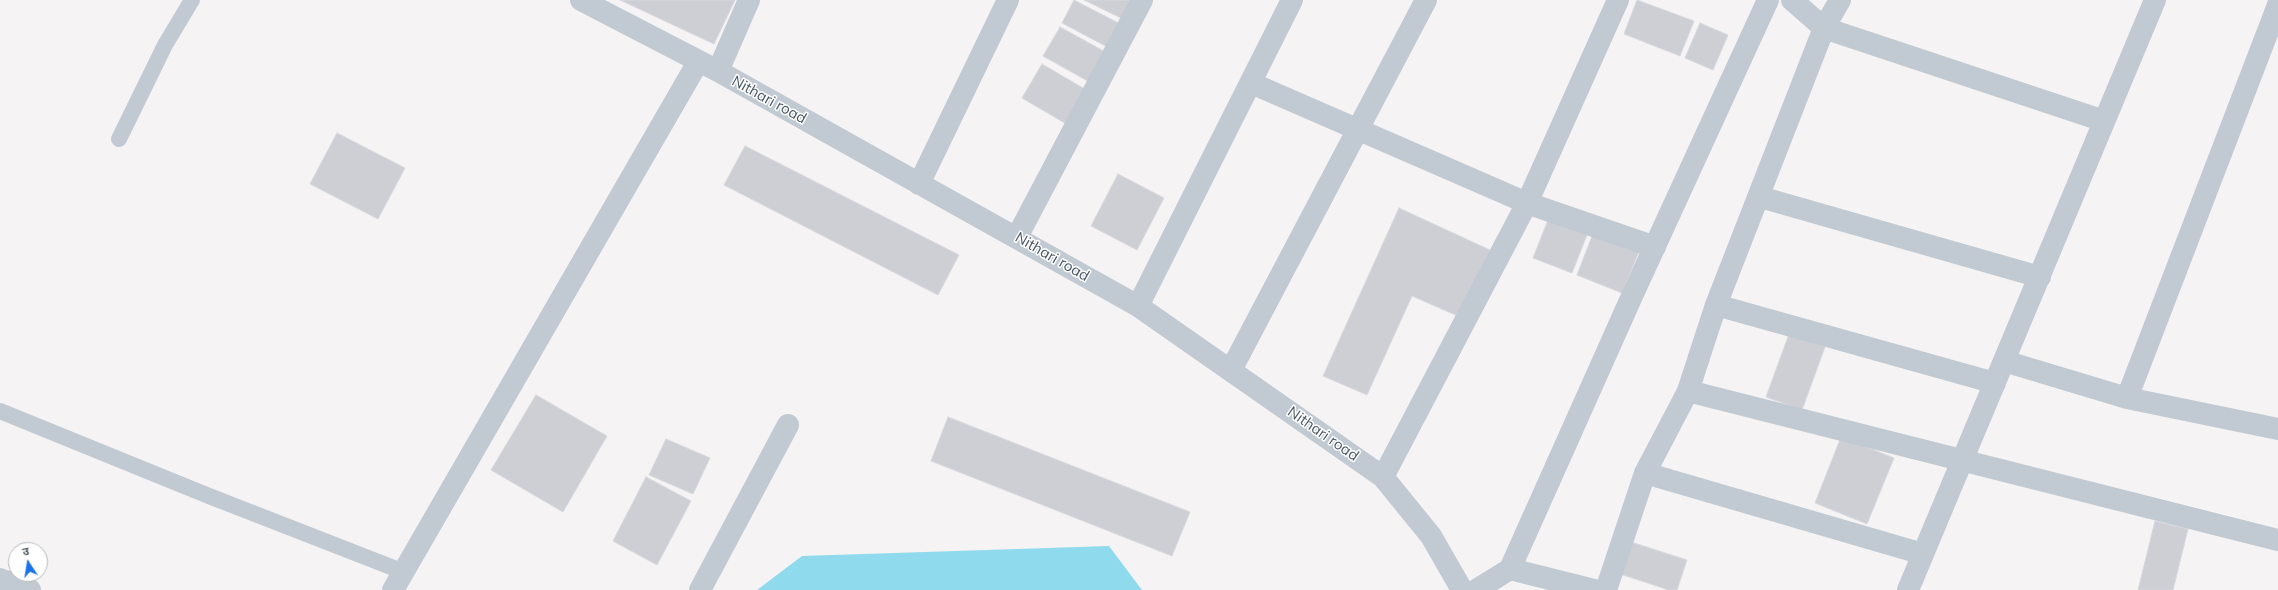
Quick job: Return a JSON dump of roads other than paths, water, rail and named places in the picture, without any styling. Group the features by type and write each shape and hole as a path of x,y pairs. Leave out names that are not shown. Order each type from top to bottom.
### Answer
{"street":[{"name":"Nithari road","path":"581,0 698,62 718,71 1138,306 1383,476 1431,536 1462,590"},
{"path":"718,71 749,0"},
{"path":"919,184 1008,0"},
{"path":"1017,237 1142,0"},
{"path":"1138,306 1292,0"},
{"path":"1231,370 1356,129 1426,0"},
{"path":"1383,476 1527,203 1618,0"},
{"path":"1476,590 1510,569 1655,246 1768,0"},
{"path":"1792,0 1824,28 2104,121"},
{"path":"1606,590 1645,473 1688,391 1716,305 1760,197 1824,28 1840,0"},
{"path":"1908,590 2155,0"},
{"path":"2126,398 2278,5"},
{"path":"393,590 698,62"},
{"path":"1251,83 1527,203 1655,246"},
{"path":"1760,197 2040,277"},
{"path":"1716,305 1995,383"},
{"path":"2004,361 2126,398 2278,430"},
{"path":"1688,391 2278,540"},
{"path":"700,590 788,425"},
{"path":"1645,473 1923,554"},
{"path":"1510,569 1594,590"},
{"path":"0,579 30,590"}],"lane":[{"path":"119,140 165,45 192,0"},
{"path":"0,412 208,496 404,572"}],"water":[{"path":"1109,546 1142,590 757,590 802,556"}]}
